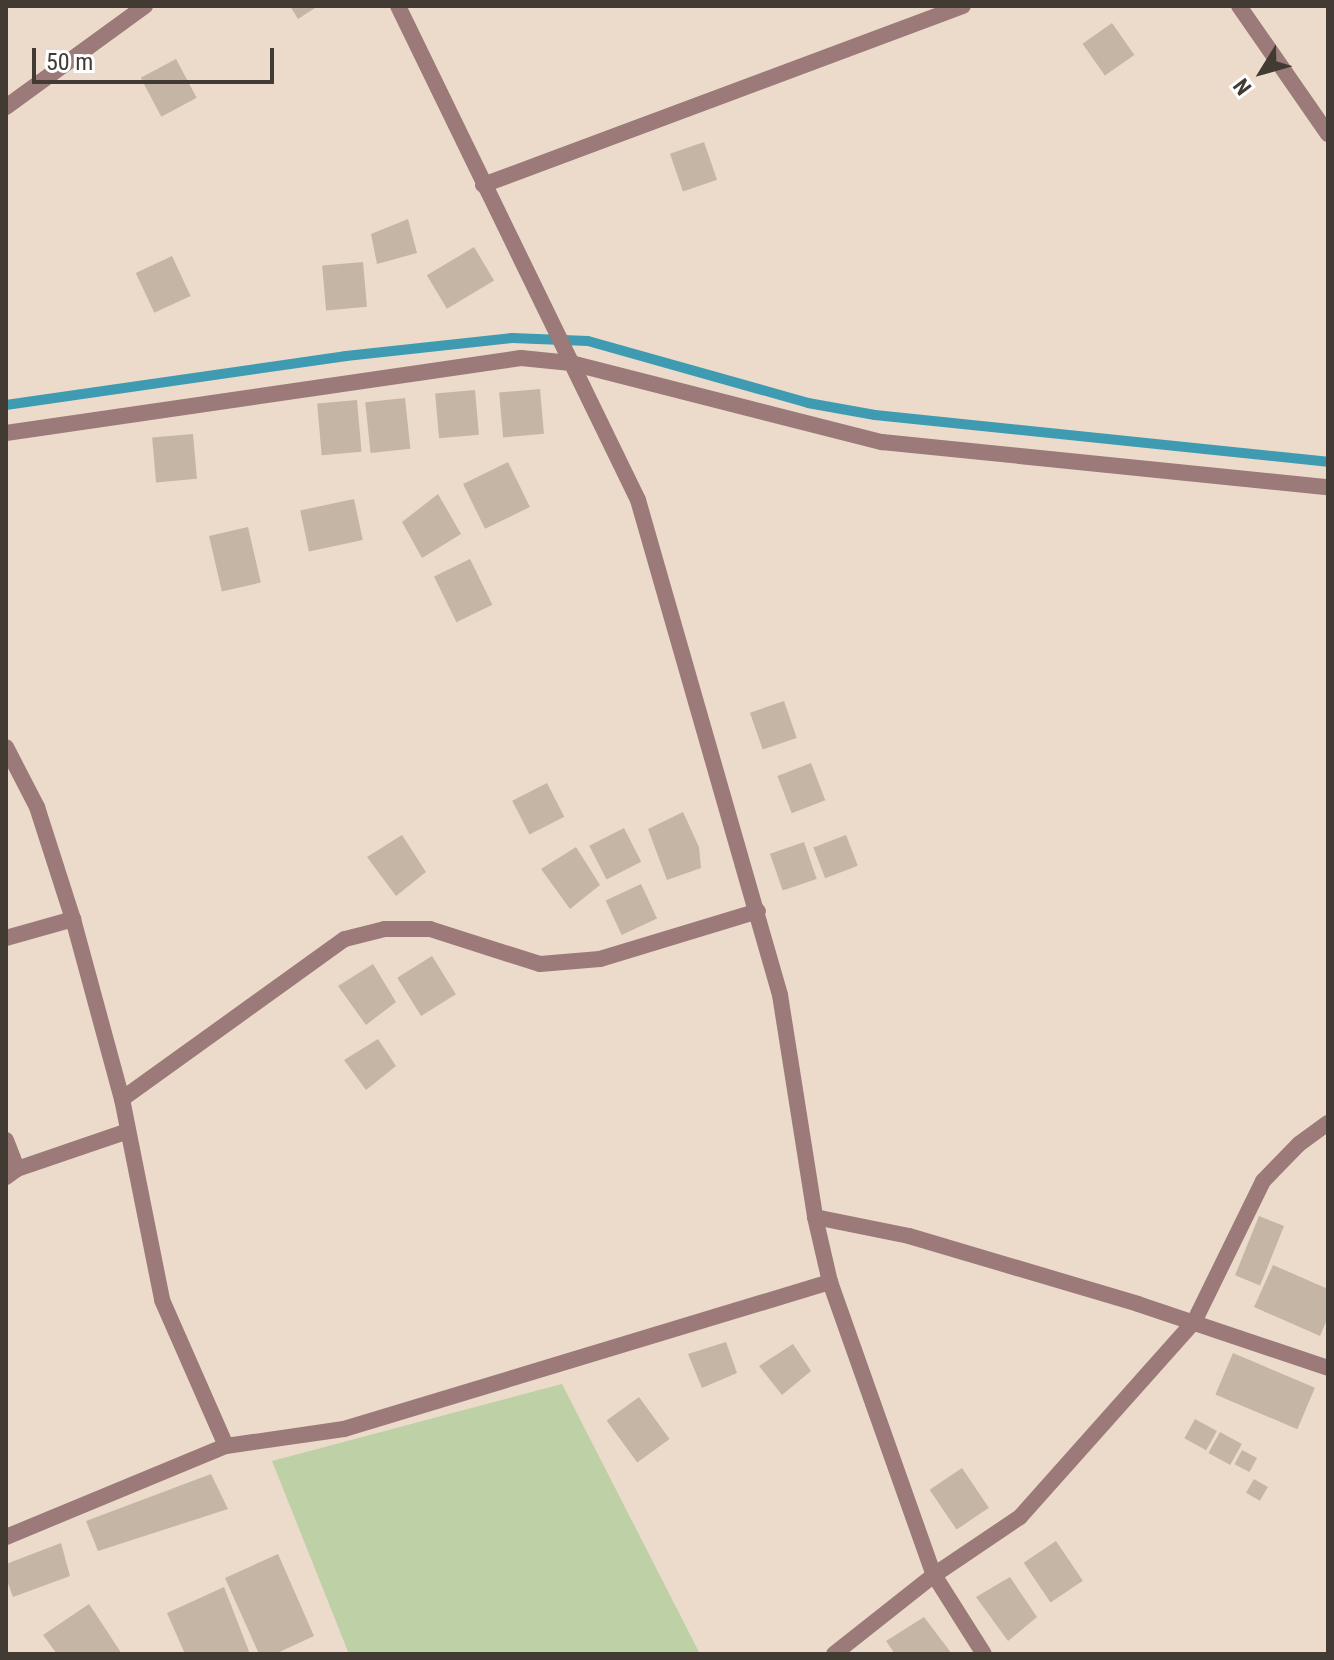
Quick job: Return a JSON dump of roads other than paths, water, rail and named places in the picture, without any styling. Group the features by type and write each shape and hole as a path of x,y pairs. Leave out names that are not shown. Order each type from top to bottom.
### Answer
{"street":[{"path":"6,107 145,6"},
{"path":"398,6 638,500 780,995 815,1217 830,1282 934,1575 984,1654"},
{"path":"483,185 963,6"},
{"path":"1239,6 1328,134"},
{"path":"6,433 521,358 568,358 882,442 1328,487"},
{"path":"6,747 37,807 73,919 122,1099 162,1300 226,1446"},
{"path":"122,1099 345,939 385,929 430,929 540,964 600,959 758,911"},
{"path":"6,938 73,919"},
{"path":"834,1654 934,1575 1020,1517 1194,1322 1263,1181 1299,1144 1328,1123"},
{"path":"6,1140 12,1173 128,1131"},
{"path":"815,1217 909,1236 1194,1322 1328,1368"},
{"path":"6,1537 226,1446 344,1429 830,1282"}],"waterway":[{"path":"6,405 346,356 512,338 588,341 808,403 875,415 1328,462"}]}
